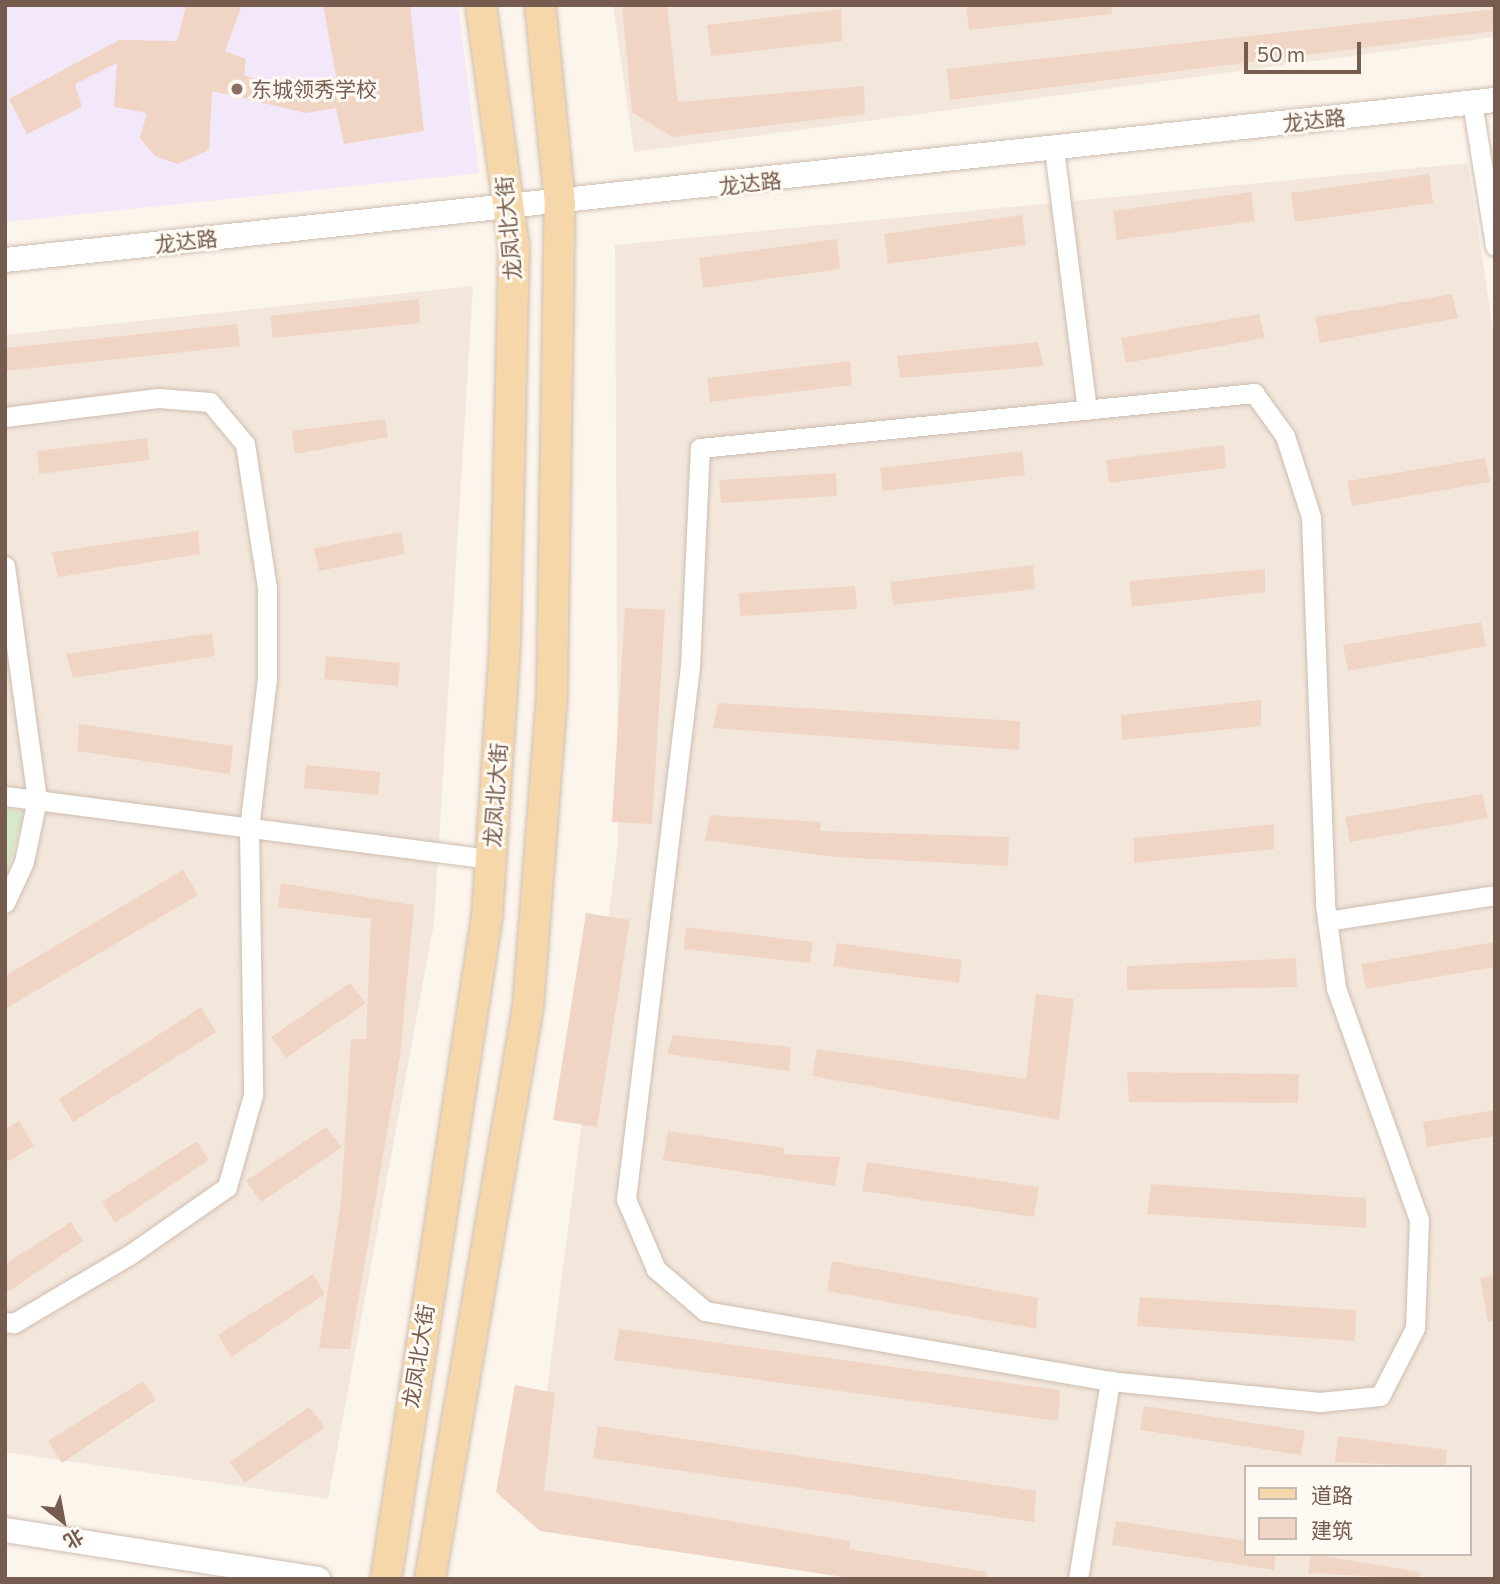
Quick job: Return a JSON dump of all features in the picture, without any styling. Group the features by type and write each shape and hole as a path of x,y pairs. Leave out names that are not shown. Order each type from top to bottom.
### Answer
{"main road":[{"name":"龙凤北大街","path":"386,1579 491,859 505,644 514,247 481,5"},
{"path":"430,1579 528,1007 552,693 560,204 540,5"}],"street":[{"name":"龙达路","path":"5,260 560,204 1483,101"},
{"path":"1483,101 1495,246"},
{"path":"1054,149 1087,410"},
{"path":"1254,393 1285,436 1311,517 1327,921 1336,988 1419,1220 1415,1328 1380,1396 1320,1402 1110,1381 705,1311 656,1269 625,1199 690,666 700,448 1087,410 1254,393"},
{"path":"5,417 158,398 210,402 245,444 267,600 267,678 249,828 253,1095 227,1187 129,1255 14,1323 5,1322"},
{"path":"5,566 37,799 24,862 5,903"},
{"path":"5,796 491,859"},
{"path":"1327,921 1495,895"},
{"path":"1078,1579 1110,1381"},
{"path":"5,1530 318,1579"}],"shaded area":[{"name":"东城领秀学校","path":"5,5 458,5 479,173 5,222"},
{"path":"613,5 1495,5 1495,37 634,152"},
{"path":"1468,163 1495,342 1495,1579 950,1579 532,1505 618,844 615,245"},
{"path":"473,286 434,923 328,1499 5,1452 5,335"}],"green space":[{"path":"5,809 24,811 5,881"}],"building":[{"path":"186,5 242,5 225,51 246,59 244,75 298,93 338,86 323,5 410,5 424,131 344,144 336,108 306,113 212,91 209,150 178,164 155,156 140,138 147,113 114,107 117,63 75,84 82,107 27,134 9,99 119,40 177,41"},
{"path":"622,5 667,5 678,102 864,86 865,114 672,137 632,112"},
{"path":"966,5 1111,5 1112,14 969,30"},
{"path":"841,9 842,41 711,56 707,25"},
{"path":"1495,9 1495,31 950,100 947,69"},
{"path":"1429,174 1433,203 1295,222 1291,193"},
{"path":"1251,192 1255,221 1117,240 1113,211"},
{"path":"1022,215 1026,245 888,264 884,234"},
{"path":"837,239 840,269 703,288 699,258"},
{"path":"1452,294 1458,318 1320,343 1315,317"},
{"path":"419,299 420,323 273,338 270,316"},
{"path":"1259,314 1265,338 1126,363 1121,338"},
{"path":"237,324 240,346 5,371 5,348"},
{"path":"1038,342 1044,366 900,378 897,356"},
{"path":"850,361 852,385 710,402 707,378"},
{"path":"385,419 388,437 295,454 292,431"},
{"path":"147,438 149,460 39,474 37,451"},
{"path":"1224,445 1226,468 1109,483 1106,460"},
{"path":"1022,451 1025,475 883,491 880,468"},
{"path":"1485,458 1490,482 1352,506 1347,481"},
{"path":"836,473 837,496 721,503 719,480"},
{"path":"198,531 200,554 58,577 52,552"},
{"path":"401,532 405,554 319,571 314,548"},
{"path":"1033,565 1035,589 893,605 890,582"},
{"path":"1265,569 1265,592 1132,607 1129,581"},
{"path":"855,586 857,609 740,616 739,593"},
{"path":"625,608 665,610 652,824 612,822"},
{"path":"1481,622 1486,646 1348,671 1343,645"},
{"path":"212,633 215,656 73,678 66,654"},
{"path":"326,656 400,663 398,686 324,679"},
{"path":"1261,700 1261,726 1122,740 1121,715"},
{"path":"718,703 1020,721 1019,750 713,728"},
{"path":"79,724 233,746 230,774 77,751"},
{"path":"306,765 380,772 378,795 304,788"},
{"path":"1482,794 1488,818 1350,842 1345,817"},
{"path":"710,815 821,822 820,831 1009,837 1008,866 835,857 705,840"},
{"path":"1274,824 1274,849 1134,863 1134,838"},
{"path":"183,870 198,895 5,1009 5,976"},
{"path":"281,883 414,905 400,1056 350,1349 319,1348 341,1202 351,1039 366,1039 371,919 278,907"},
{"path":"586,913 630,920 597,1127 553,1120"},
{"path":"686,927 813,942 810,963 684,949"},
{"path":"1495,942 1495,967 1366,989 1361,964"},
{"path":"837,943 962,960 959,983 833,966"},
{"path":"1296,958 1297,987 1127,990 1127,966"},
{"path":"350,983 366,1003 286,1058 271,1037"},
{"path":"1036,994 1074,999 1059,1120 812,1076 817,1049 1026,1079"},
{"path":"201,1007 216,1032 73,1122 59,1099"},
{"path":"673,1035 791,1047 789,1071 667,1054"},
{"path":"1127,1072 1299,1074 1298,1103 1129,1102"},
{"path":"1495,1110 1495,1136 1427,1147 1423,1122"},
{"path":"19,1121 34,1146 5,1163 5,1129"},
{"path":"326,1127 342,1147 261,1202 246,1181"},
{"path":"668,1131 784,1148 784,1154 840,1157 835,1186 663,1160"},
{"path":"197,1141 209,1160 115,1223 102,1202"},
{"path":"867,1162 1039,1187 1034,1217 862,1191"},
{"path":"1151,1184 1366,1198 1366,1228 1147,1214"},
{"path":"71,1222 83,1241 5,1294 5,1264"},
{"path":"832,1261 1038,1298 1036,1329 827,1291"},
{"path":"313,1274 325,1294 231,1357 218,1335"},
{"path":"1495,1275 1495,1321 1488,1322 1480,1278"},
{"path":"1140,1297 1356,1310 1355,1341 1137,1326"},
{"path":"619,1329 1060,1390 1058,1421 614,1360"},
{"path":"143,1381 156,1400 62,1463 48,1441"},
{"path":"515,1385 555,1393 544,1490 850,1541 849,1549 987,1572 986,1579 856,1579 540,1531 496,1492"},
{"path":"1144,1406 1305,1431 1301,1455 1140,1430"},
{"path":"309,1407 325,1427 245,1483 230,1462"},
{"path":"598,1426 1036,1491 1034,1522 593,1458"},
{"path":"1338,1436 1447,1450 1445,1465 1335,1462"},
{"path":"1116,1521 1244,1541 1244,1556 1276,1556 1274,1570 1112,1545"},
{"path":"1311,1556 1420,1572 1419,1579 1308,1573"}],"place":[{"name":"东城领秀学校","path":"237,89"}]}
